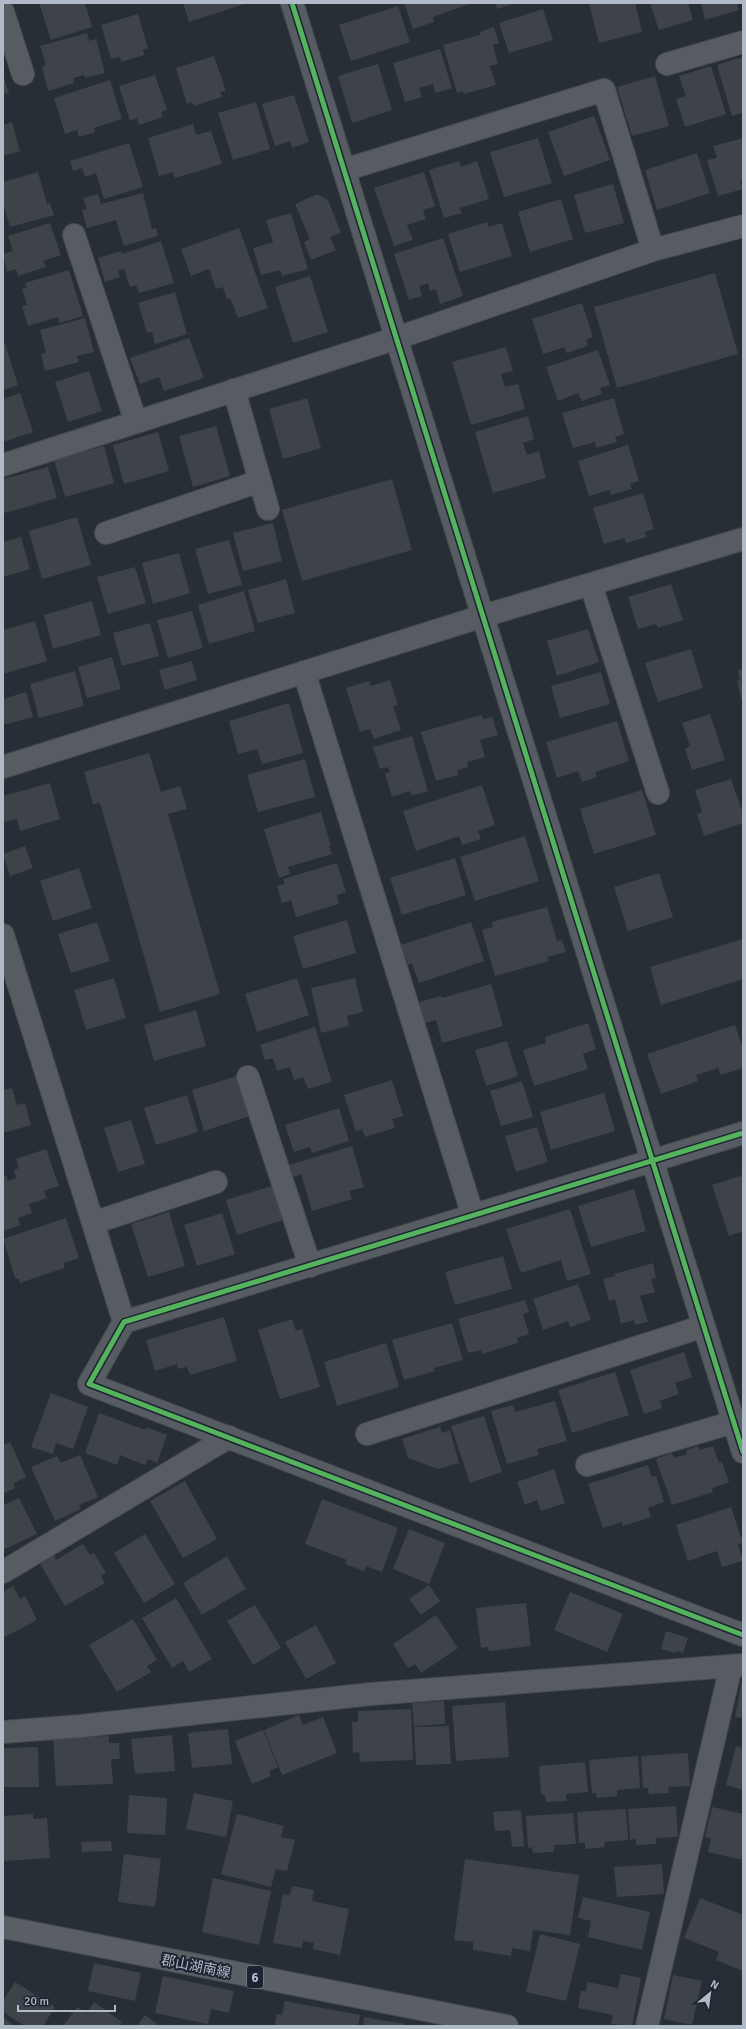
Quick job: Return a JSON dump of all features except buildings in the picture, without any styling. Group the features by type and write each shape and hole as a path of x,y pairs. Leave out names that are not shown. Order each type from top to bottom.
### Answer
{"main road":[{"name":"郡山湖南線","path":"3,1928 478,2024 507,2026"}],"street":[{"path":"292,3 743,1452"},
{"path":"3,12 23,74"},
{"path":"667,64 743,42"},
{"path":"344,170 604,90 653,250"},
{"path":"3,466 396,338 653,250 743,226"},
{"path":"74,235 136,422"},
{"path":"234,390 268,509"},
{"path":"106,533 260,481"},
{"path":"3,767 483,616 743,539"},
{"path":"590,585 658,792"},
{"path":"304,672 473,1216"},
{"path":"3,935 124,1322"},
{"path":"248,1077 310,1266"},
{"path":"743,1133 124,1322 89,1384 743,1634"},
{"path":"93,1223 216,1182"},
{"path":"367,1434 704,1326"},
{"path":"587,1466 734,1422"},
{"path":"3,1572 229,1437"},
{"path":"3,1732 81,1726 371,1694 737,1665 647,2026"}],"cycle path":[{"path":"292,3 743,1452"},
{"path":"743,1133 124,1322 89,1384 743,1635"}]}
